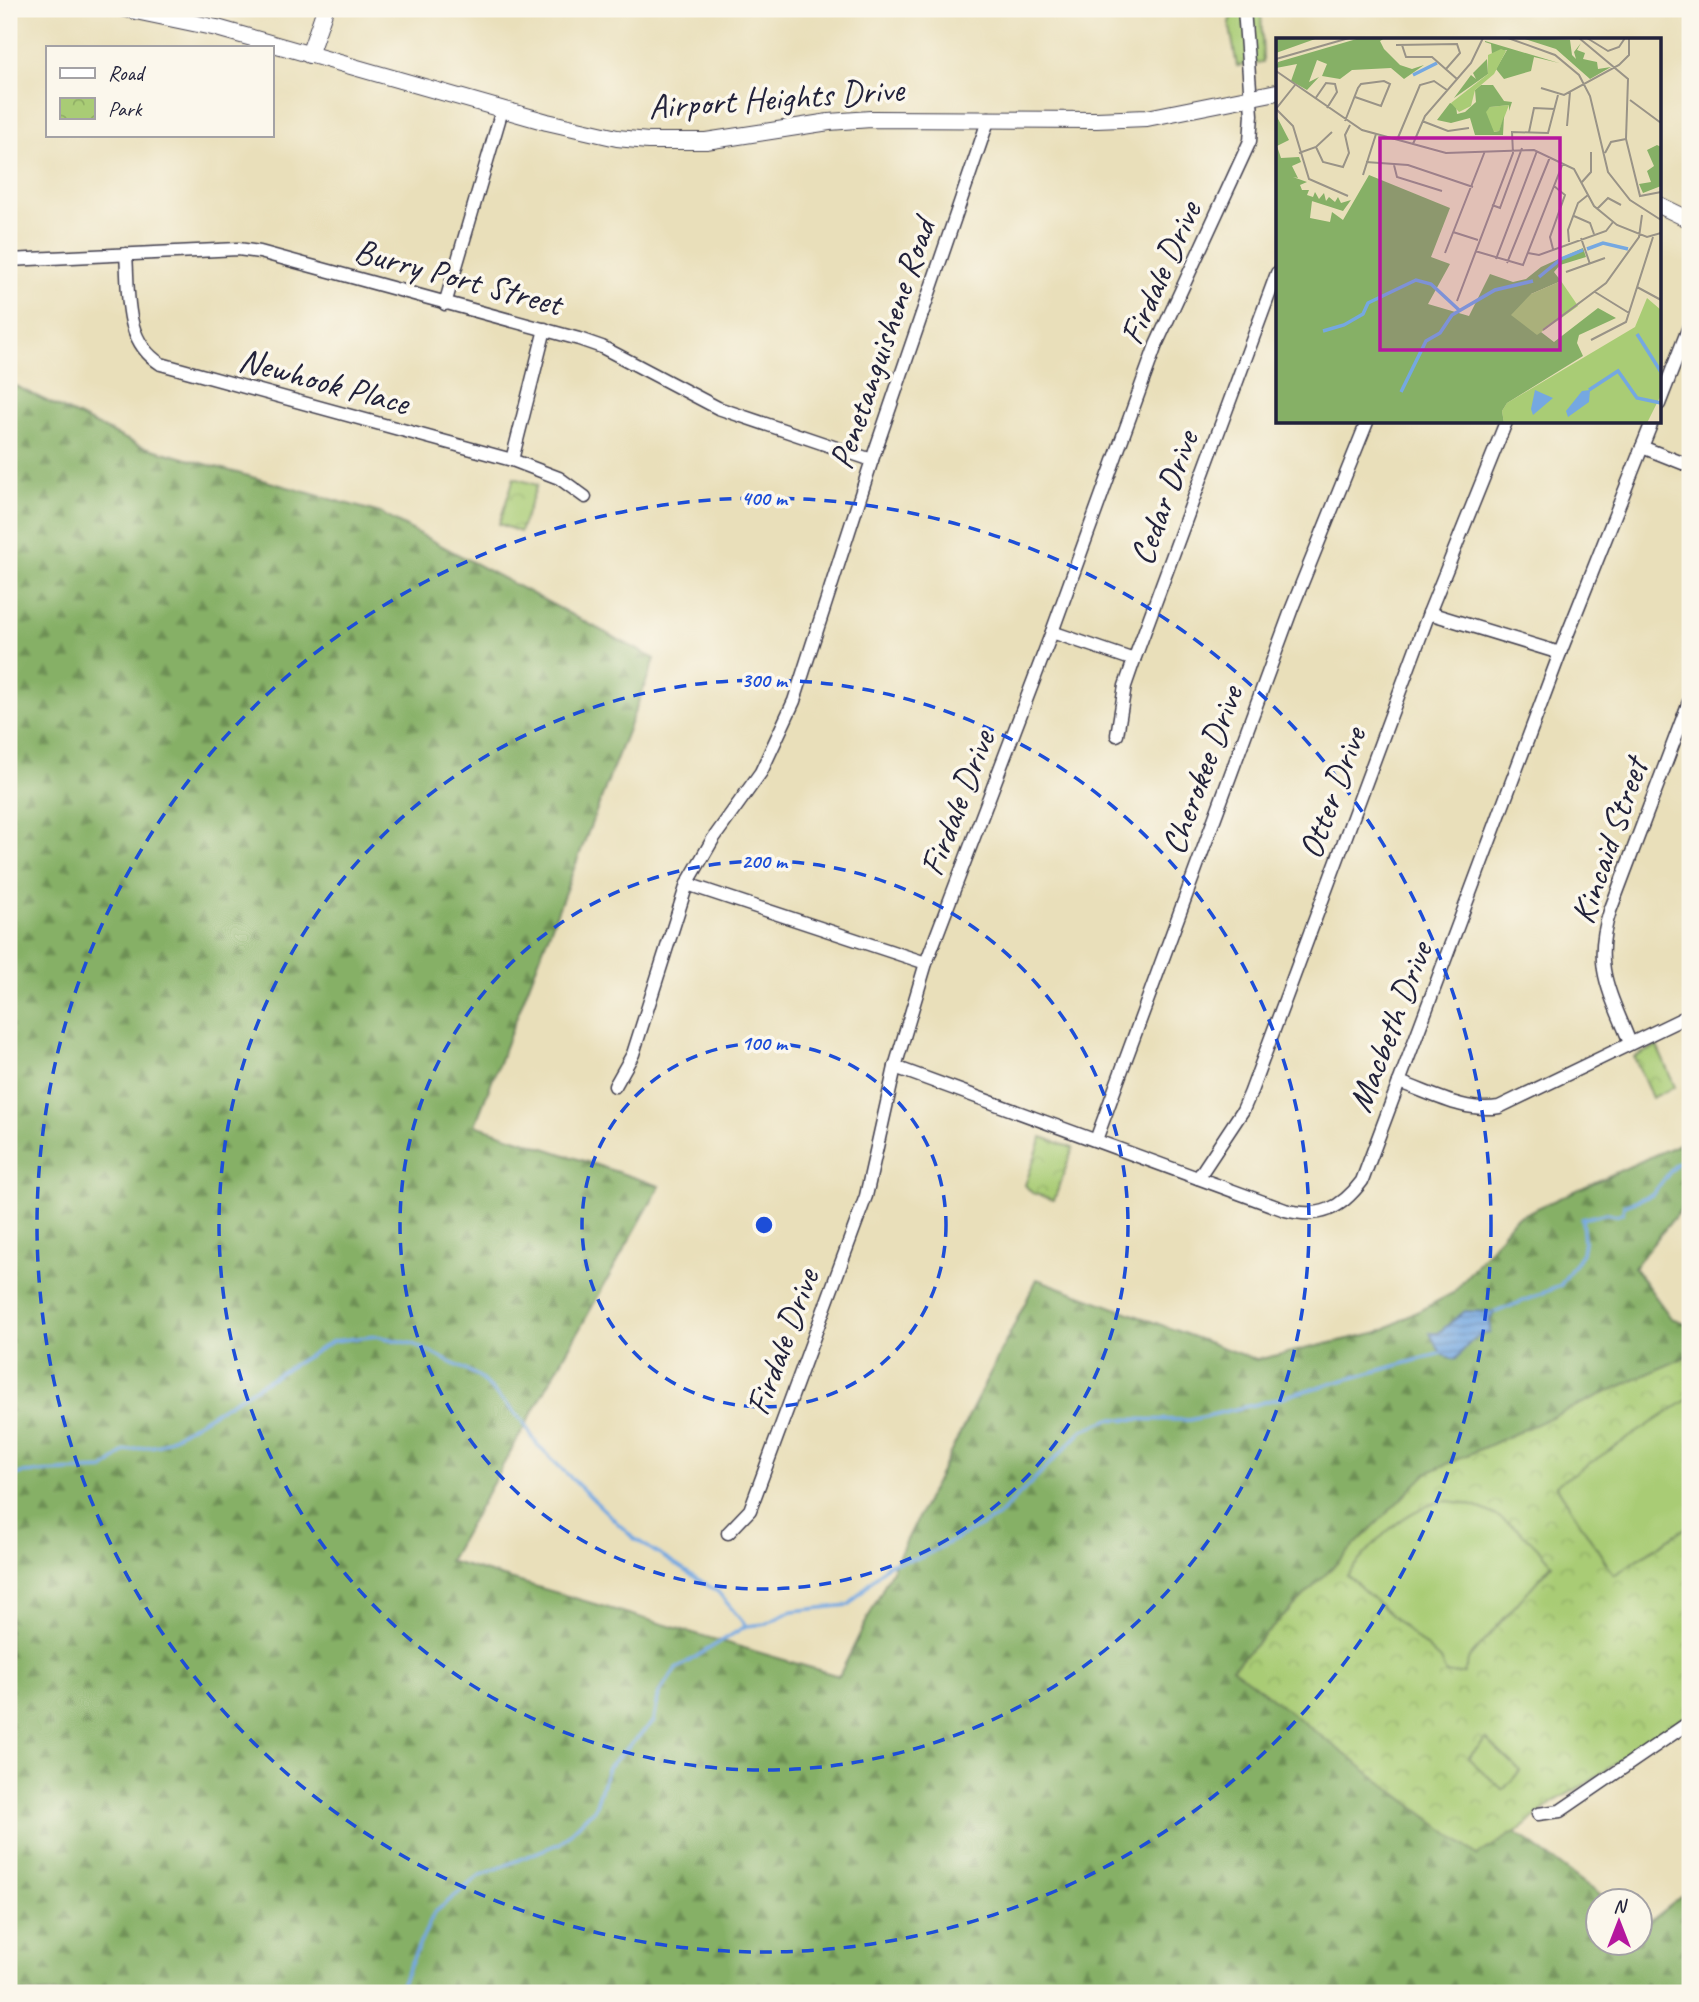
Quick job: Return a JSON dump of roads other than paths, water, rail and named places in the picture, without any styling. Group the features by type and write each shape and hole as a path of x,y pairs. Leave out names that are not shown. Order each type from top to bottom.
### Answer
{"street":[{"name":"Airport Heights Drive","path":"125,9 217,28 502,110 617,138 706,141 829,122 871,119 1147,118 1276,92"},
{"path":"309,54 324,9"},
{"name":"Firdale Drive","path":"728,1533 750,1510 866,1196 895,1067 926,963 1052,632 1156,345 1245,154 1252,125 1244,9"},
{"path":"445,304 502,110"},
{"name":"Penetanguishene Road","path":"615,1086 633,1054 687,884 713,839 761,772 784,725 989,118"},
{"path":"1660,205 1690,220"},
{"name":"Burry Port Street","path":"9,260 252,250 545,329 602,347 718,408 872,460"},
{"name":"Newhook Place","path":"126,254 134,331 144,350 161,364 512,460 559,478 585,497"},
{"name":"Cedar Drive","path":"1117,736 1125,685 1276,276"},
{"path":"1660,401 1690,324"},
{"path":"512,460 545,329"},
{"name":"Cherokee Drive","path":"1096,1140 1292,608 1366,424"},
{"name":"Otter Drive","path":"1198,1178 1243,1110 1250,1094 1429,613 1505,424"},
{"name":"Macbeth Drive","path":"895,1067 1255,1200 1303,1215 1320,1213 1350,1196 1362,1181 1560,653 1651,424"},
{"path":"1642,447 1690,466"},
{"path":"1429,613 1560,653"},
{"path":"1052,632 1134,660"},
{"name":"Kincaid Street","path":"1630,1043 1604,974 1601,960 1603,935 1690,699"},
{"path":"687,884 926,963"},
{"path":"1399,1082 1471,1108 1484,1110 1499,1107 1690,1015"},
{"path":"1538,1814 1560,1811 1690,1722"}],"water":[{"path":"1465,1311 1496,1312 1490,1320 1490,1333 1475,1339 1456,1359 1451,1358 1439,1350 1430,1333 1438,1333"}],"waterway":[{"path":"1496,1312 1560,1286 1582,1253 1582,1219 1607,1213 1623,1213 1624,1205 1652,1195 1676,1164 1690,1158"},
{"path":"9,1479 21,1473 104,1469 125,1451 160,1445 333,1341 376,1336 413,1344 478,1376 522,1420 538,1446 632,1537 718,1592 746,1626"},
{"path":"397,1993 434,1913 479,1876 560,1843 595,1808 608,1767 654,1721 659,1693 676,1669 746,1626 765,1624 792,1611 849,1605 888,1564 922,1557 997,1517 1083,1430 1110,1419 1190,1420 1442,1353"}]}
